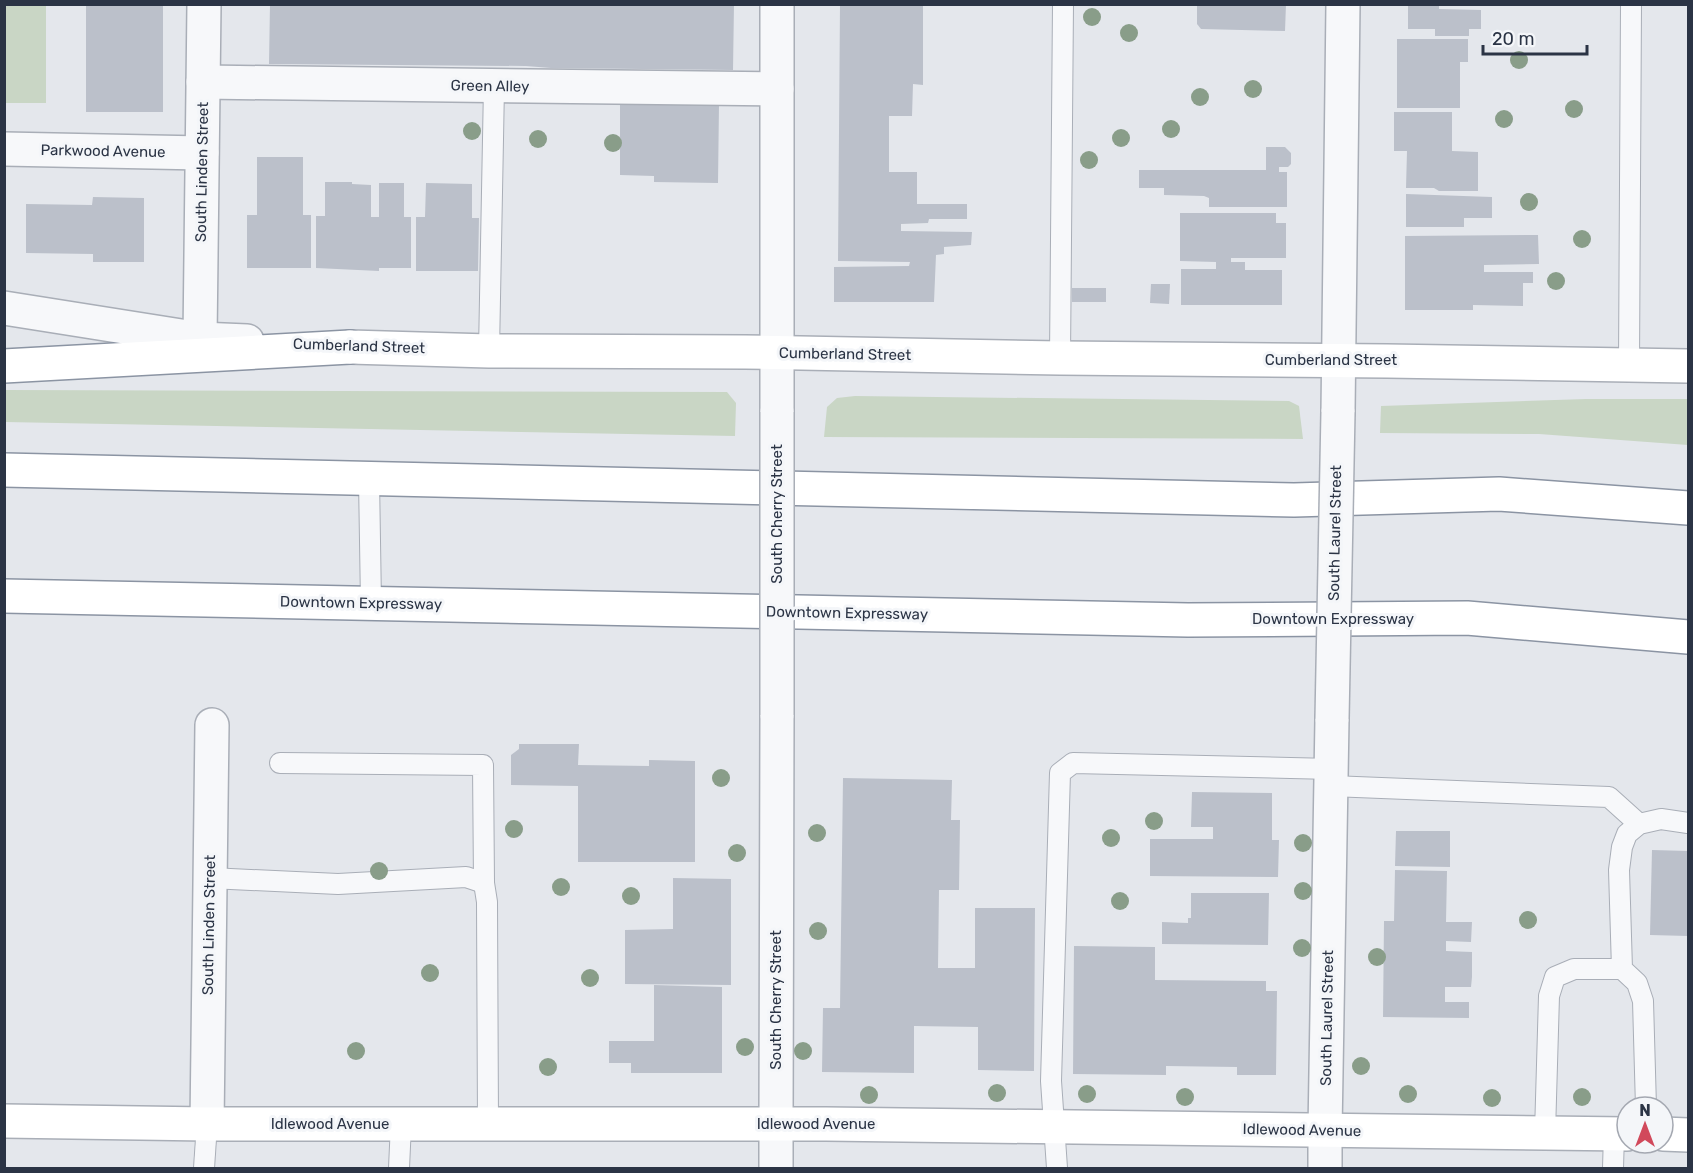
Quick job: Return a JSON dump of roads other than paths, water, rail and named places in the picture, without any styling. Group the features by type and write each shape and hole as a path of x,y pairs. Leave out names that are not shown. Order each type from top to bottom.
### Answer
{"main road":[{"name":"Cumberland Street","path":"350,347 489,351 778,352 1689,366"},
{"path":"4,366 350,347"},
{"path":"4,470 1282,499 1499,494 1689,508"},
{"name":"Downtown Expressway","path":"4,596 1188,620 1467,618 1689,637"},
{"path":"1467,618 1689,655"},
{"name":"Idlewood Avenue","path":"4,1121 207,1124 776,1124 1615,1134"}],"street":[{"name":"South Linden Street","path":"200,339 204,4"},
{"name":"South Cherry Street","path":"776,1168 777,4"},
{"name":"South Laurel Street","path":"1325,1168 1343,4"},
{"name":"Green Alley","path":"203,82 777,89"},
{"name":"Parkwood Avenue","path":"4,149 202,153"},
{"name":"Cumberland Street","path":"4,308 200,339 350,347"},
{"name":"South Linden Street","path":"207,1124 212,725"}],"lane":[{"path":"1060,358 1063,4"},
{"path":"1629,365 1631,4"},
{"path":"489,351 494,86"},
{"path":"369,479 371,603"},
{"path":"280,763 483,765 484,883 487,902 488,1124"},
{"path":"1057,1168 1051,1081 1060,773 1073,763 1331,777 1609,797 1640,824"},
{"path":"1622,969 1619,870 1622,847 1628,834 1640,824 1662,819 1689,823"},
{"path":"210,878 338,884 466,877 484,883"},
{"path":"1545,1133 1549,996 1555,977 1574,969 1622,969 1637,982 1643,1001 1646,1095"},
{"path":"204,1168 207,1124"},
{"path":"399,1168 401,1124"}]}
